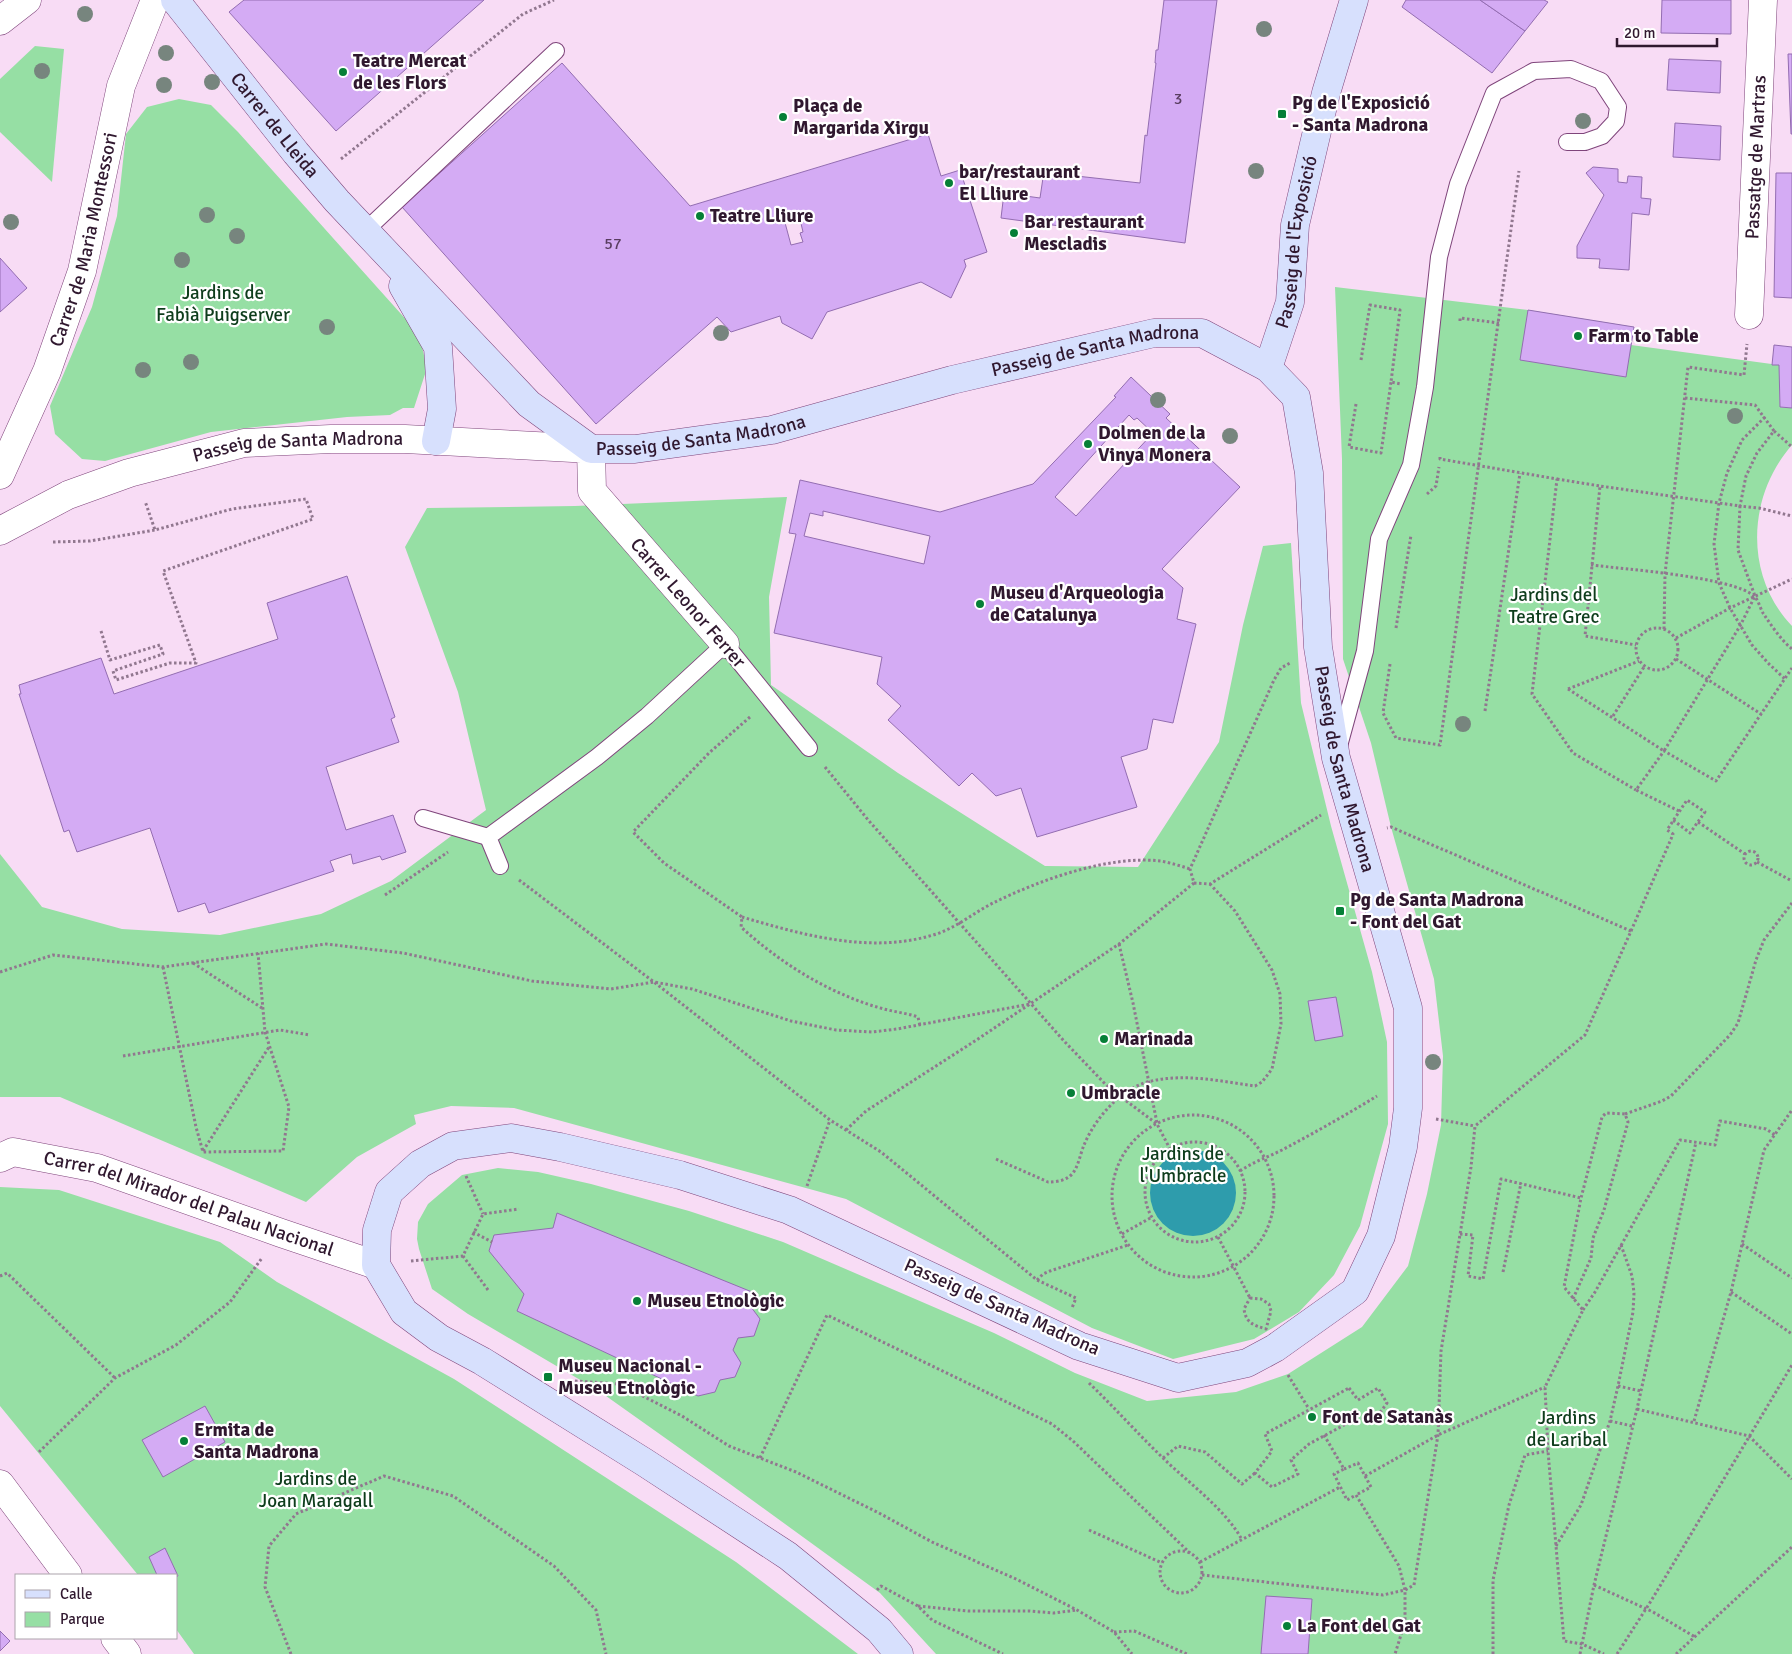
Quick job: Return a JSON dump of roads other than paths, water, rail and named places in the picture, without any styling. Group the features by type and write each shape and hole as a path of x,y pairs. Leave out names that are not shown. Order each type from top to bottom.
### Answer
{"street":[{"path":"0,21 27,0"},
{"name":"Carrer de Maria Montessori","path":"0,475 47,371 82,271 121,86 155,0"},
{"name":"Carrer de Lleida","path":"175,0 296,153 337,201 530,404 591,449"},
{"name":"Passeig de l'Exposició","path":"1268,368 1290,302 1295,225 1324,102 1354,0"},
{"name":"Passatge de Martras","path":"1749,315 1763,0"},
{"name":"Carrer de Lleida","path":"372,238 438,347 442,409 436,440"},
{"name":"Passeig de Santa Madrona","path":"0,531 68,495 129,472 244,443 331,438 436,440 591,449 635,448 772,430 952,380 1154,333 1202,333 1268,368 1296,397 1309,474 1318,647 1336,758 1408,1008 1408,1108 1403,1147 1381,1236 1355,1291 1275,1348 1247,1363 1178,1378 1079,1346 789,1210 680,1174 511,1138 453,1146 420,1164 389,1192 377,1230 376,1265"},
{"name":"Carrer Leonor Ferrer","path":"591,449 592,491 724,644"},
{"name":"Carrer del Mirador del Palau Nacional","path":"0,1158 13,1152 97,1168 376,1265"},
{"path":"376,1265 404,1312 439,1338 482,1361 788,1556 879,1630 899,1654"},
{"path":"0,1484 67,1574"},
{"path":"116,1639 127,1654"}],"lane":[{"path":"372,238 556,52"},
{"path":"1336,758 1365,651 1379,539 1411,465 1425,387 1439,257 1458,184 1494,93 1534,71 1570,69 1601,81 1618,107 1616,121 1602,136 1585,142 1567,142"},
{"path":"488,837 597,757 647,716 724,644"},
{"name":"Carrer Leonor Ferrer","path":"724,644 809,748"},
{"path":"423,818 488,837"},
{"path":"488,837 500,866"}],"water":[{"path":"1193,1150 1210,1153 1229,1169 1233,1176 1236,1193 1233,1210 1217,1229 1210,1233 1193,1236 1176,1233 1157,1217 1153,1210 1150,1193 1153,1176 1169,1157 1176,1153"}],"place":[{"name":"Teatre Mercat de les Flors","path":"343,72"},
{"name":"Pg de l'Exposició - Santa Madrona","path":"1282,114"},
{"name":"Plaça de Margarida Xirgu","path":"783,117"},
{"name":"bar/restaurant El Lliure","path":"949,183"},
{"name":"Teatre Lliure","path":"700,216"},
{"name":"Bar restaurant Mescladis","path":"1014,233"},
{"name":"Farm to Table","path":"1578,336"},
{"name":"Dolmen de la Vinya Monera","path":"1088,444"},
{"name":"Museu d'Arqueologia de Catalunya","path":"980,604"},
{"name":"Pg de Santa Madrona - Font del Gat","path":"1340,911"},
{"name":"Marinada","path":"1104,1039"},
{"name":"Umbracle","path":"1071,1093"},
{"name":"Museu Etnològic","path":"637,1301"},
{"name":"Museu Nacional - Museu Etnològic","path":"548,1377"},
{"name":"Font de Satanàs","path":"1312,1417"},
{"name":"Ermita de Santa Madrona","path":"184,1441"},
{"name":"La Font del Gat","path":"1287,1626"}],"park label":[{"name":"Jardins de Fabià Puigserver","path":"223,304"},
{"name":"Jardins del Teatre Grec","path":"1554,606"},
{"name":"Jardins de l'Umbracle","path":"1183,1165"},
{"name":"Jardins de Laribal","path":"1567,1429"},
{"name":"Jardins de Joan Maragall","path":"316,1490"}]}
